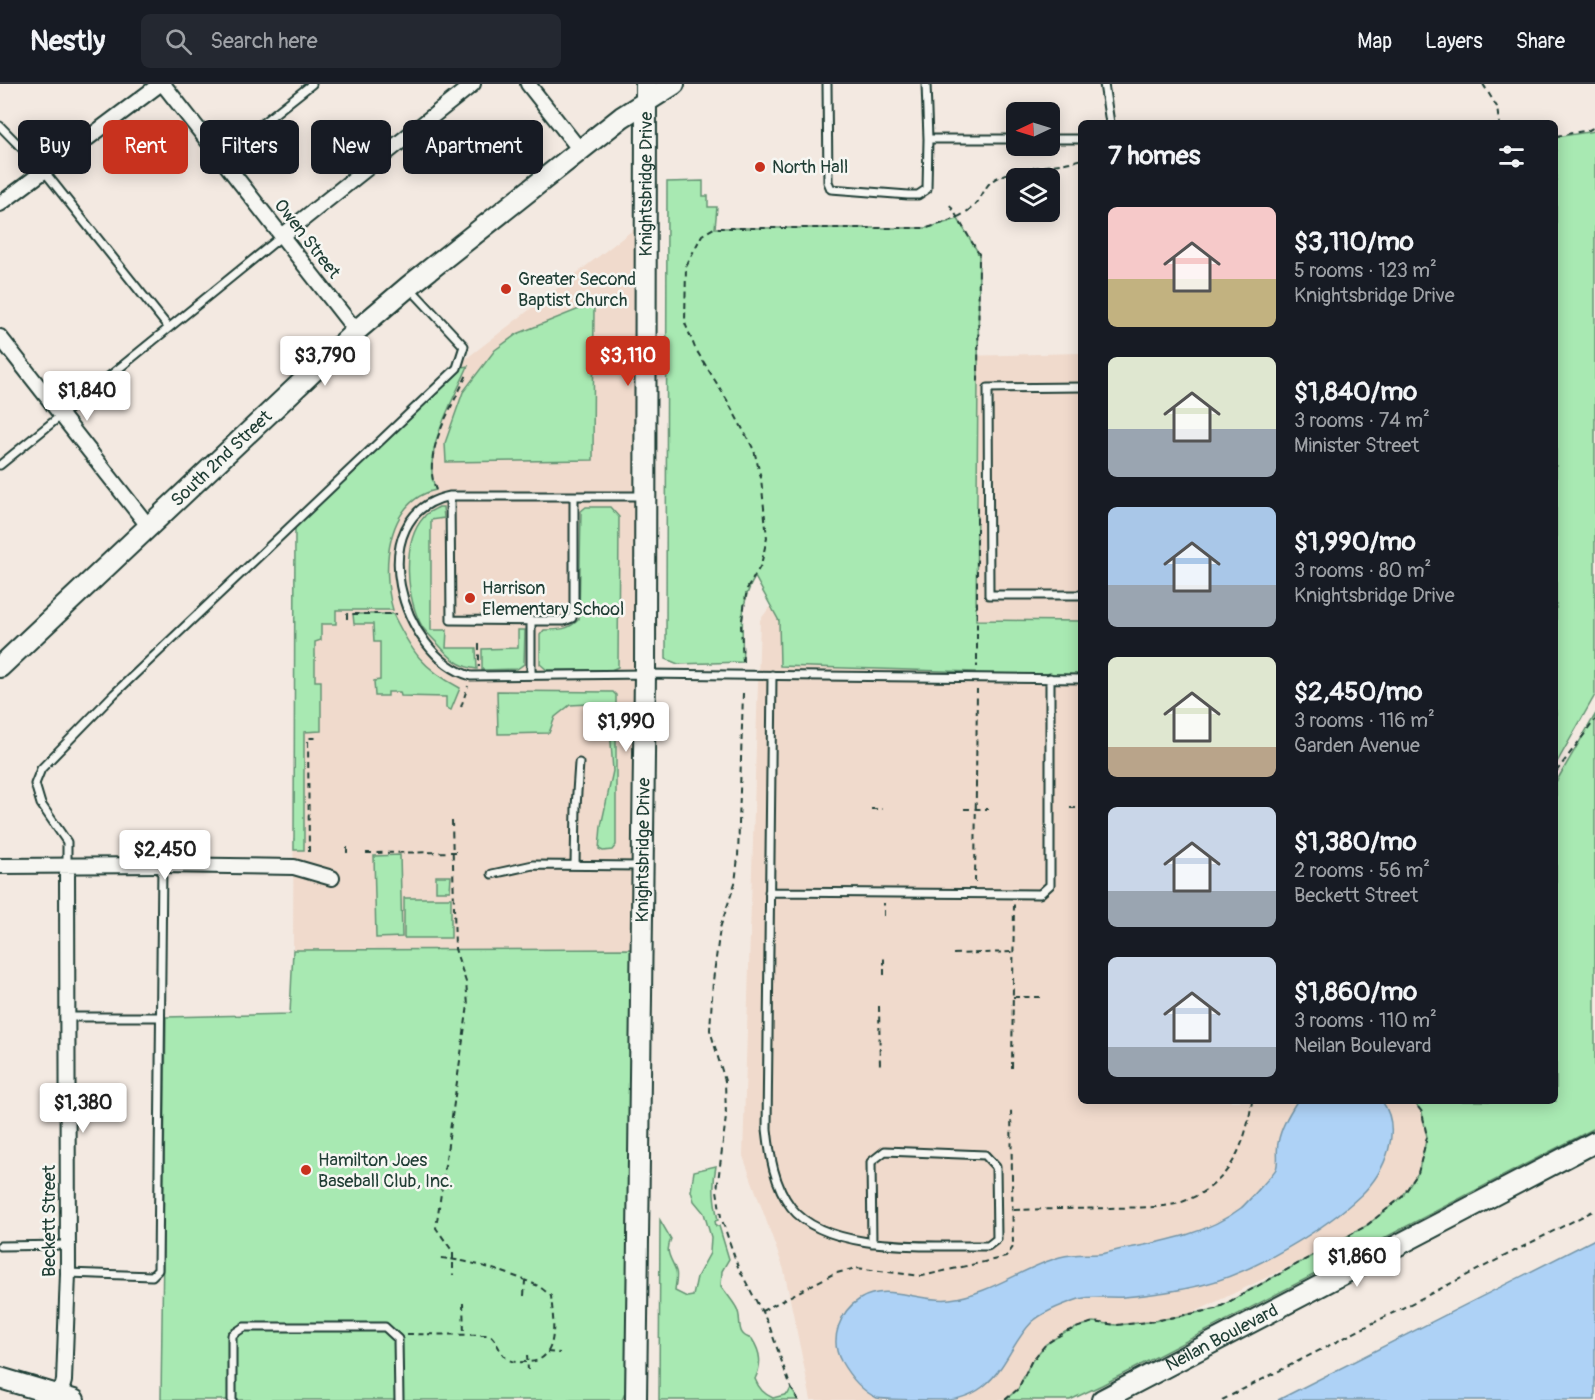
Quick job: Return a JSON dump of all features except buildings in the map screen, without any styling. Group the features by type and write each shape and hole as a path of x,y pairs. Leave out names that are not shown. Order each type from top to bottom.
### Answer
{"street":[{"name":"Owen Street","path":"161,84 200,132"},
{"path":"91,136 161,84"},
{"path":"282,236 473,84"},
{"path":"528,84 580,150"},
{"name":"South 2nd Street","path":"0,667 356,331 409,286 622,117 647,92 674,84"},
{"name":"Knightsbridge Drive","path":"636,1400 645,674 647,92"},
{"path":"0,204 40,174"},
{"name":"Owen Street","path":"233,174 356,331"},
{"path":"0,337 149,526"},
{"path":"0,866 294,867 332,878"},
{"name":"Beckett Street","path":"64,1398 68,1273 67,867"},
{"name":"Neilan Boulevard","path":"1102,1400 1595,1142"},
{"path":"622,1400 637,1365"},
{"path":"0,1378 64,1398"}],"lane":[{"path":"267,120 312,84"},
{"path":"828,84 828,182 831,189 918,195 927,189 926,84"},
{"path":"1104,84 1110,120"},
{"path":"0,126 18,144"},
{"path":"928,139 1006,139"},
{"path":"1060,139 1078,139"},
{"path":"46,174 169,328"},
{"path":"0,465 282,236"},
{"path":"67,867 67,842 41,804 35,784 41,769 114,694 457,368 464,346 409,286"},
{"path":"1078,387 988,388 988,399 989,595 1078,595"},
{"path":"646,496 450,496 431,501 415,512 404,528 399,556 399,579 405,608 422,639 442,661 460,673 471,676 645,674 1078,679"},
{"path":"450,496 451,620 564,621 572,618 574,608 574,496"},
{"path":"531,621 531,675"},
{"path":"772,675 767,1129 770,1160 791,1207 809,1225 833,1236 872,1243 988,1246 997,1239 996,1167 985,1155 885,1151 871,1162 872,1243"},
{"path":"769,892 1040,894 1050,885 1050,678"},
{"path":"575,865 579,763"},
{"path":"68,1273 152,1276 158,1270 162,865"},
{"path":"492,874 533,865 643,866"},
{"path":"68,1017 159,1017"},
{"path":"0,1246 67,1245"},
{"path":"232,1400 232,1335 244,1327 385,1327 398,1339 399,1400"}],"path":[{"path":"1483,84 1497,107 1499,120"},
{"path":"1558,136 1595,127"},
{"path":"743,662 741,626 747,589 761,565 767,537 761,478 754,450 695,348 685,323 686,266 702,235 714,228 927,228 958,219 977,203 992,181 1010,173 1078,161"},
{"path":"950,205 979,254 978,384"},
{"path":"440,498 433,483 432,463 435,444 469,369 464,346"},
{"path":"977,502 977,672"},
{"path":"347,620 347,614 397,614"},
{"path":"479,644 479,667"},
{"path":"461,706 468,686"},
{"path":"975,885 977,689"},
{"path":"743,693 738,857 735,884 720,928 710,1030 725,1081 726,1117 717,1190 721,1217 738,1268 769,1325 791,1388 798,1400"},
{"path":"1558,769 1595,720"},
{"path":"309,852 308,738 316,738"},
{"path":"1070,808 1078,808"},
{"path":"872,809 882,809"},
{"path":"964,809 988,809"},
{"path":"452,821 455,949 466,982 468,1005 436,1228 453,1252 453,1275"},
{"path":"347,844 347,853"},
{"path":"366,853 459,852"},
{"path":"1012,1068 1014,894"},
{"path":"884,903 884,916"},
{"path":"953,954 1014,952"},
{"path":"884,957 884,975"},
{"path":"1013,997 1044,997"},
{"path":"879,1006 880,1068"},
{"path":"1014,1210 1178,1203 1207,1191 1228,1169 1245,1140 1251,1104"},
{"path":"1005,1400 1018,1389 1031,1362 1046,1344 1065,1332 1093,1322 1116,1325 1149,1322 1216,1309 1366,1226 1402,1197 1418,1173 1427,1137 1422,1112 1415,1104"},
{"path":"1222,1400 1595,1209"},
{"path":"392,1334 490,1335 507,1359 516,1363 536,1362 547,1352 553,1340 551,1296 537,1285 484,1267 437,1258"},
{"path":"524,1296 525,1281"},
{"path":"463,1303 464,1334"},
{"path":"547,1352 560,1353"},
{"path":"527,1355 528,1370"}],"shaded area":[{"name":"Harrison Elementary School","path":"647,219 642,949 293,950 295,522 467,358"},
{"path":"1078,353 1078,1104 1453,1104 1457,1186 1012,1400 811,1400 784,1270 743,1156 760,620 962,356"}],"green space":[{"path":"1595,131 1595,695 1558,760 1558,137"},
{"path":"703,181 703,196 708,196 708,207 717,207 715,228 927,228 958,219 979,254 976,620 1078,621 1078,679 975,679 975,672 780,666 779,621 755,577 744,607 743,662 678,664 666,659 667,182"},
{"path":"594,303 593,460 446,462 445,443 463,392 495,350 517,334"},
{"path":"468,366 435,444 432,476 436,490 419,497 406,508 397,522 391,539 388,575 393,610 336,610 336,624 321,624 321,640 315,642 315,681 321,681 321,731 304,732 304,850 294,850 295,522 457,368"},
{"path":"443,507 444,518 431,520 431,630 447,630 446,648 476,648 477,669 460,664 447,654 423,628 413,603 408,572 412,541 425,515"},
{"path":"586,507 610,507 619,517 618,667 611,670 547,670 540,664 540,635 544,630 567,627 579,619 581,511"},
{"path":"353,614 393,614 419,658 436,673 460,688 451,710 446,708 446,697 401,696 400,692 388,692 388,696 375,696 374,681 380,680 380,642 374,642 373,624 354,624"},
{"path":"518,630 525,630 524,664 517,669 482,670 482,649 518,648"},
{"path":"497,691 613,692 616,695 616,845 612,850 599,849 601,826 613,771 610,728 606,714 589,704 570,705 555,717 549,733 498,734"},
{"path":"1595,715 1595,1128 1070,1400 1005,1400 1018,1389 1031,1362 1046,1344 1065,1332 1093,1322 1116,1325 1149,1322 1216,1309 1366,1226 1402,1197 1418,1173 1427,1137 1422,1112 1415,1104 1558,1104 1558,779"},
{"path":"400,855 402,937 376,938 374,856"},
{"path":"436,876 451,876 450,891 436,891"},
{"path":"404,898 451,898 451,938 404,938"},
{"path":"642,949 637,1365 622,1400 161,1400 166,1017 290,1014 293,950"},
{"path":"716,1166 714,1193 718,1220 715,1221 716,1226 719,1226 729,1259 722,1271 721,1286 736,1307 743,1334 752,1339 757,1349 760,1363 755,1379 758,1386 773,1398 788,1394 791,1388 798,1400 659,1400 660,1220 671,1239 668,1252 677,1273 675,1291 687,1297 693,1296 697,1277 710,1253 711,1237 704,1213 694,1201 691,1191 694,1171"}],"water":[{"path":"1295,1104 1384,1104 1391,1125 1391,1137 1384,1163 1370,1186 1328,1222 1286,1249 1243,1271 1202,1285 1144,1295 1084,1298 1054,1309 1042,1315 1025,1329 1004,1363 985,1385 977,1391 958,1398 901,1400 877,1398 856,1382 841,1361 836,1344 838,1326 853,1304 870,1294 881,1292 939,1299 965,1296 1060,1257 1104,1254 1167,1240 1213,1225 1244,1206 1276,1169 1277,1146"},
{"path":"1595,1239 1595,1400 1278,1400"}],"place":[{"name":"North Hall","path":"760,167"},
{"name":"Greater Second Baptist Church","path":"506,289"},
{"name":"Harrison Elementary School","path":"470,598"},
{"name":"Hamilton Joes Baseball Club, Inc.","path":"306,1170"}]}
